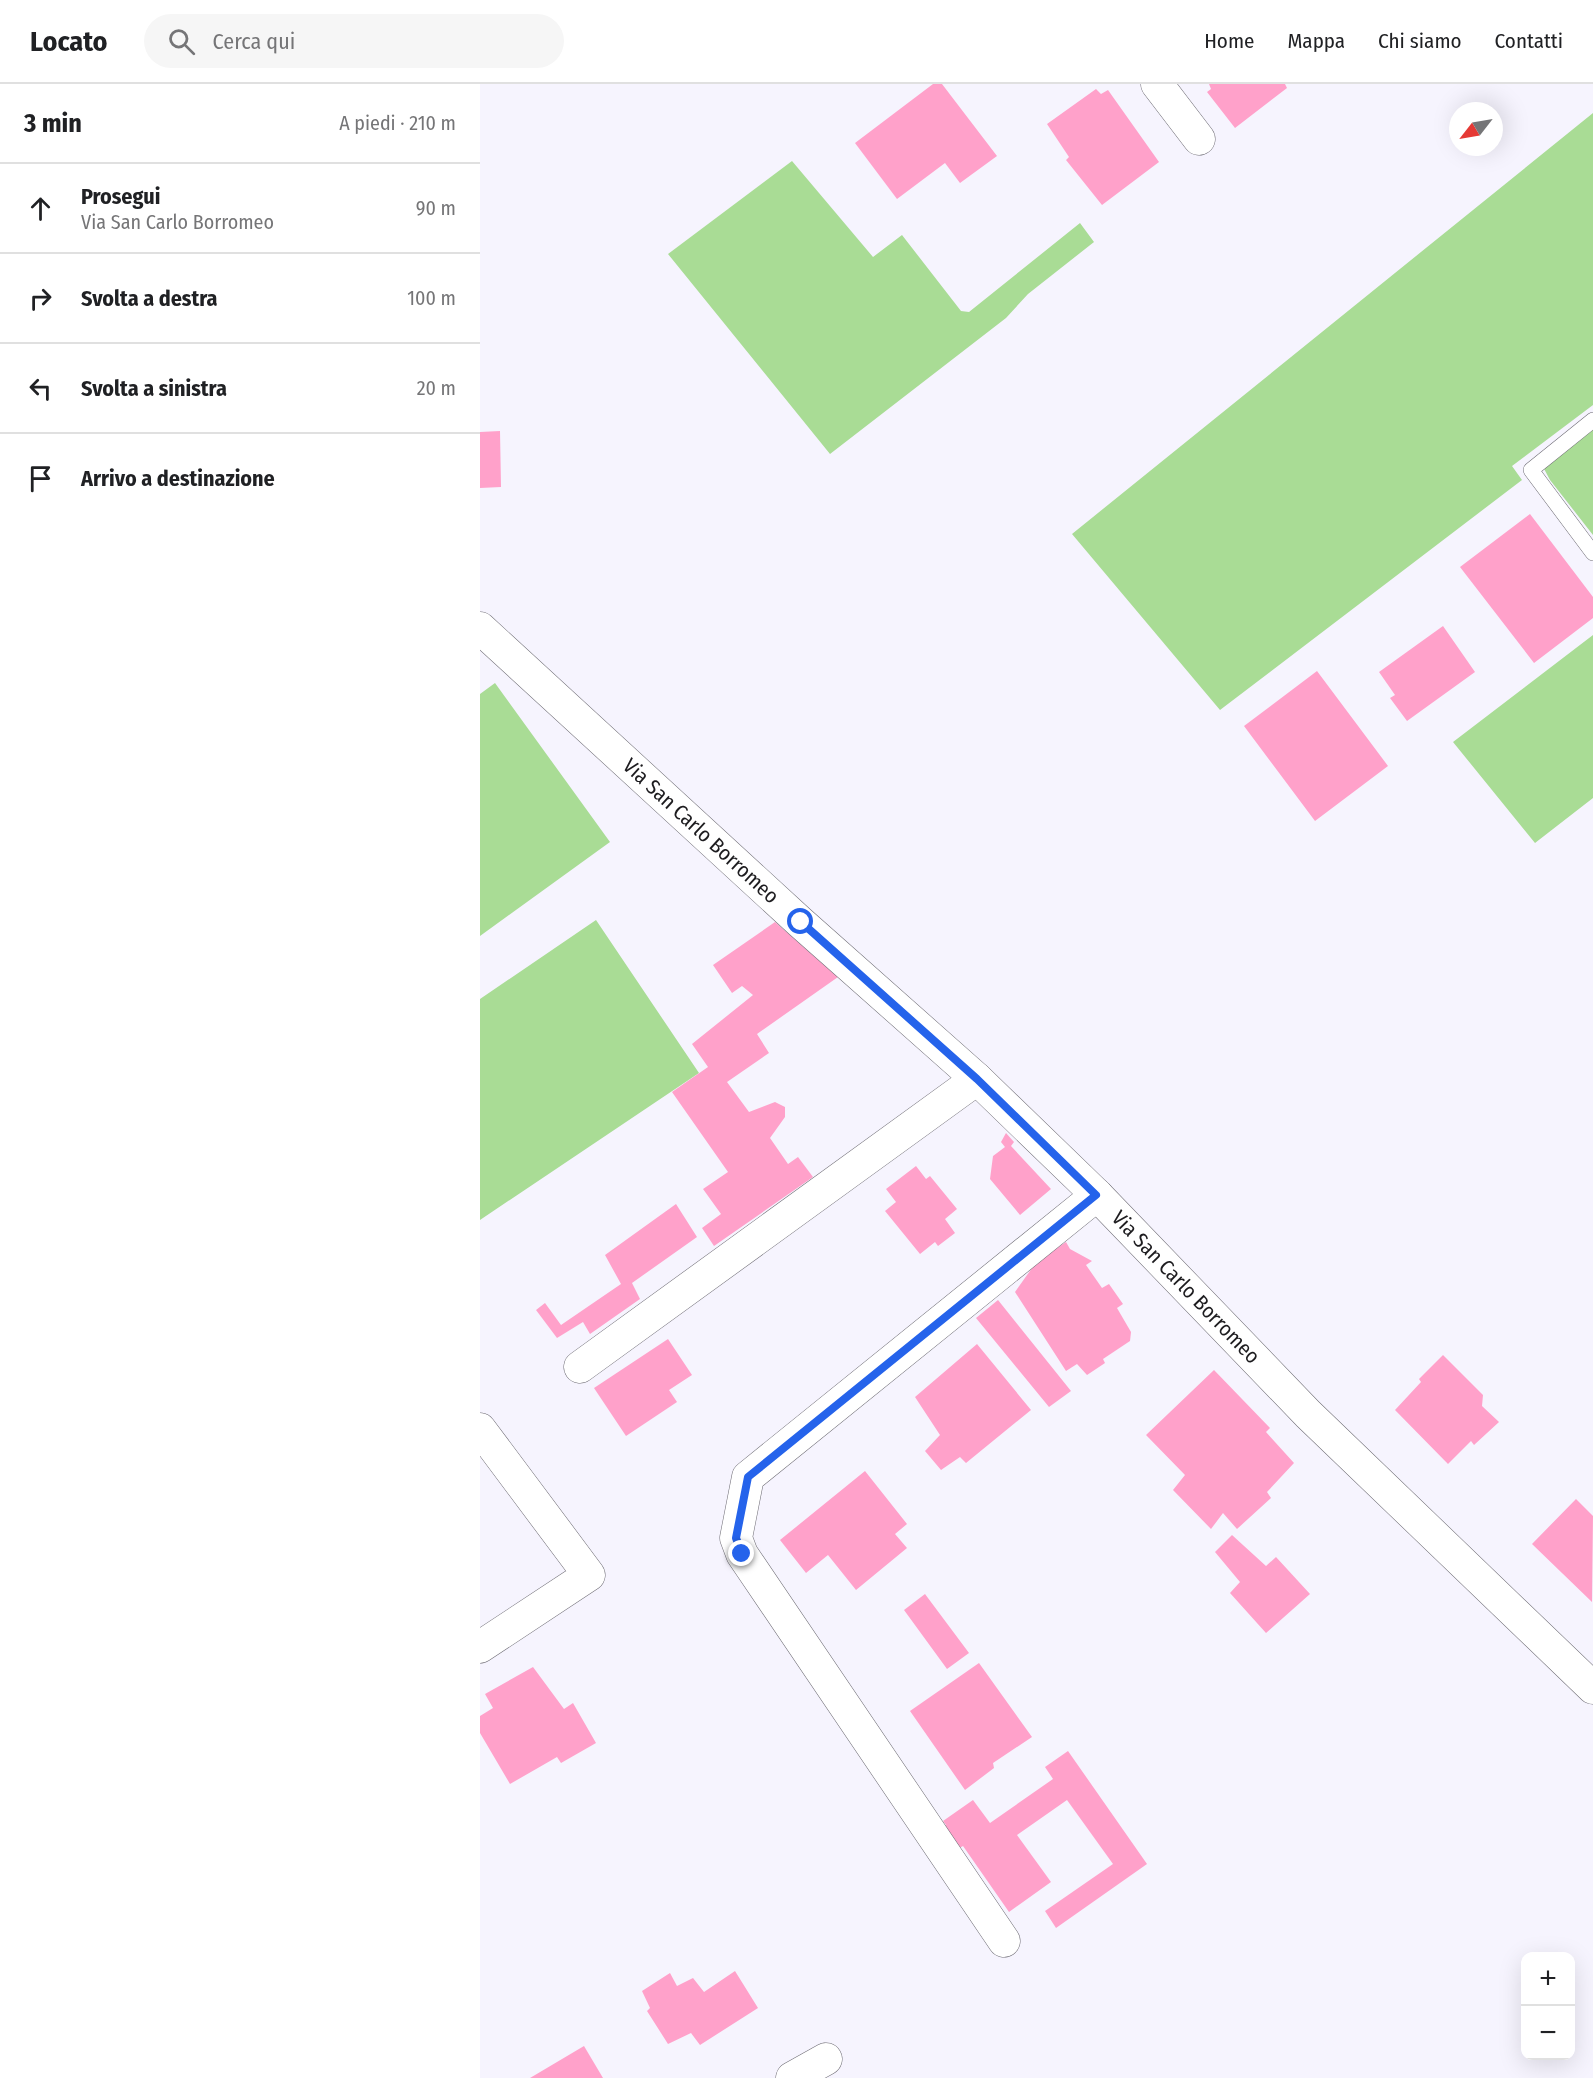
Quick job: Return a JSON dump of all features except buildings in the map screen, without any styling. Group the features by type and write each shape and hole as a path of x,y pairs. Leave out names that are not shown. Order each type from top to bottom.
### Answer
{"street":[{"path":"1157,84 1199,139"},
{"name":"Via San Carlo Borromeo","path":"480,628 801,922 977,1079 1096,1195 1308,1414 1593,1688"},
{"path":"580,1367 977,1079"},
{"path":"1004,1941 742,1554 736,1538 748,1477 1096,1195"},
{"path":"480,1429 589,1575 480,1647"},
{"path":"792,2078 826,2058"}],"lane":[{"path":"1593,420 1531,470 1593,553"}],"green space":[{"path":"1593,113 1593,405 1512,466 1522,480 1220,710 1072,534"},
{"path":"792,161 873,257 902,235 961,311 969,312 1080,223 1094,242 1028,294 1006,318 830,454 668,254"},
{"path":"1593,420 1593,535 1550,480 1542,465"},
{"path":"1593,635 1593,798 1535,843 1453,742"},
{"path":"495,683 610,842 480,936 480,694"},
{"path":"596,920 699,1073 480,1220 480,999"}],"route":[{"path":"742,1554 736,1538 748,1477 1096,1195 977,1079 801,922"}]}
